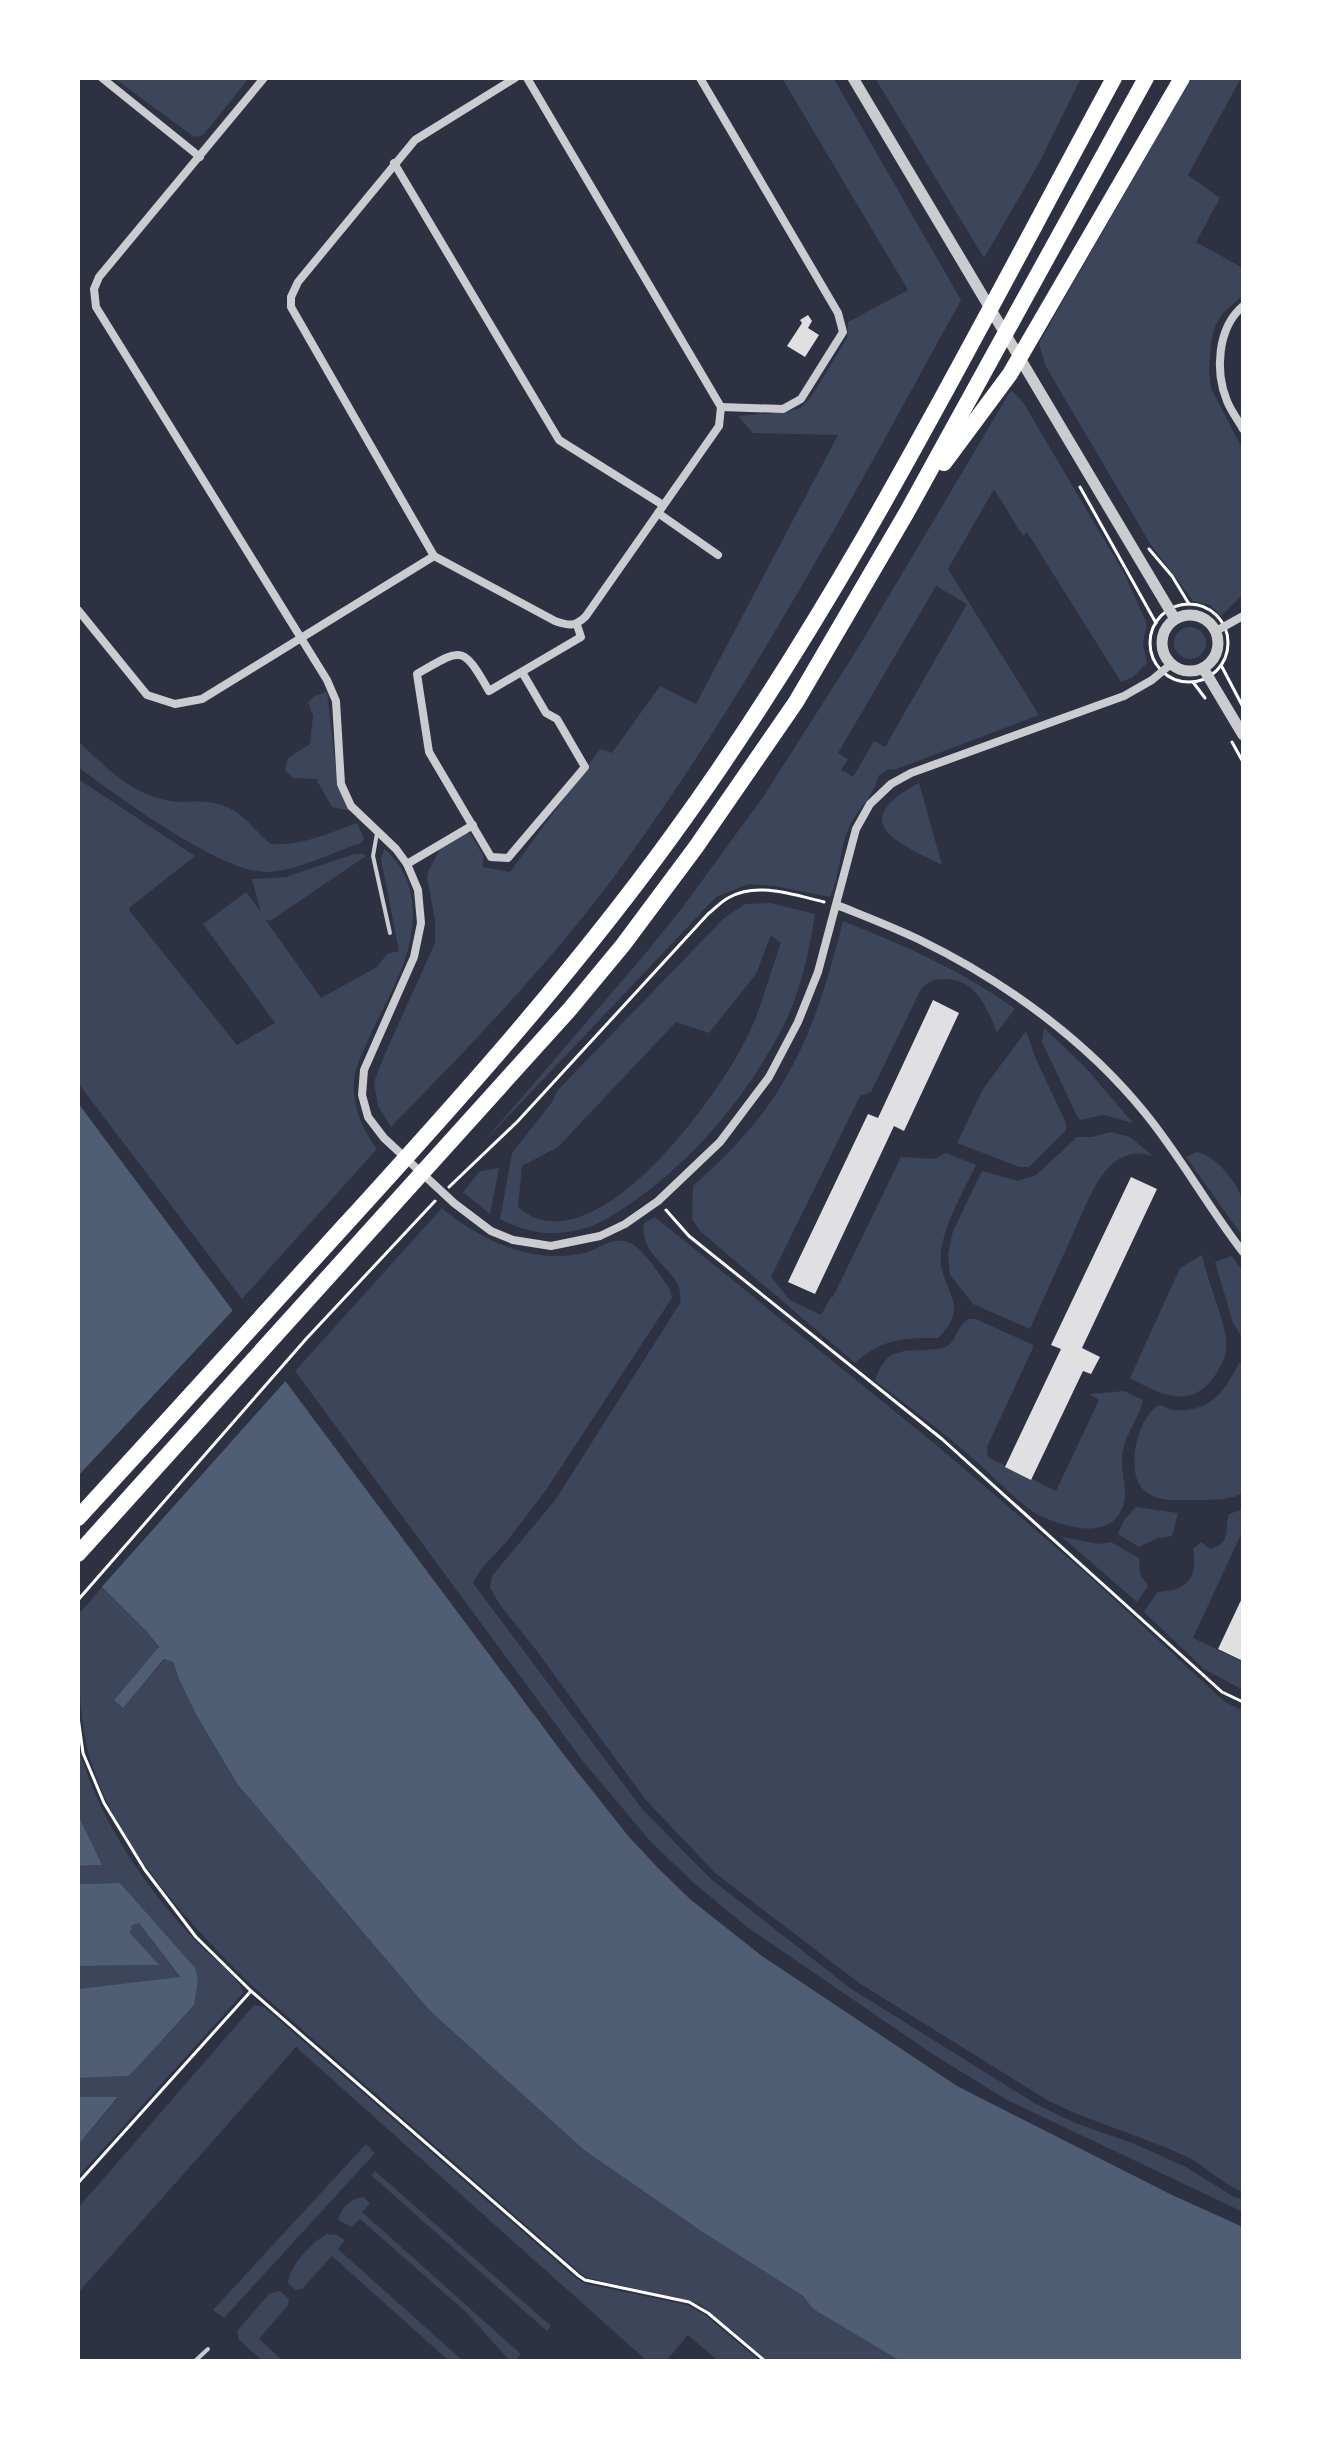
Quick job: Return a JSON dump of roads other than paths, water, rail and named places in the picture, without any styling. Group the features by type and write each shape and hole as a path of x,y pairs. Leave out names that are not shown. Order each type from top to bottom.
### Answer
{"highway":[{"path":"1076,147 1104,78"},
{"path":"78,1518 434,1127 598,934 723,763 788,663 891,486 1114,78"},
{"path":"78,1554 451,1142 623,945 696,847 796,702 907,512 1146,78"},
{"path":"907,512 1010,374 1182,78"}],"street":[{"path":"102,78 200,157"},
{"path":"264,78 99,277 94,289 96,307 301,638 336,701 341,784 351,806 407,864 418,890 421,923 414,957 364,1070 362,1095 368,1117 384,1138 454,1203 491,1231 513,1240 551,1246 600,1236 625,1224 658,1201 720,1142 769,1077 798,1022 818,972 856,829 870,804 891,784 911,773 1124,696 1152,680 1171,664"},
{"path":"515,78 415,140 298,282 291,297 291,307 434,556 569,626 577,625 586,616 719,426 721,407 527,78"},
{"path":"700,78 838,313 843,332 801,399 783,409 721,407"},
{"path":"857,81 1175,619"},
{"path":"394,163 559,440 661,509 718,555"},
{"path":"1243,306 1226,329 1220,354 1221,377 1227,400 1243,429"},
{"path":"78,610 147,695 175,704 202,699 434,556"},
{"path":"1182,615 1198,615 1211,623 1216,631 1217,652 1203,668 1186,671 1171,664 1163,654 1161,643 1165,629 1182,615"},
{"path":"1216,631 1243,616"},
{"path":"522,672 546,713 557,719 585,767 508,858 491,857 429,752 417,674 451,655 463,654 472,661 489,691 581,637 577,625"},
{"path":"1203,668 1243,735"},
{"path":"407,864 473,825"},
{"path":"837,905 919,939 1007,989 1093,1058 1143,1110 1175,1151 1243,1252"}],"lane":[{"path":"377,831 373,856 390,933"},
{"path":"195,2361 208,2349 204,2361"}]}
